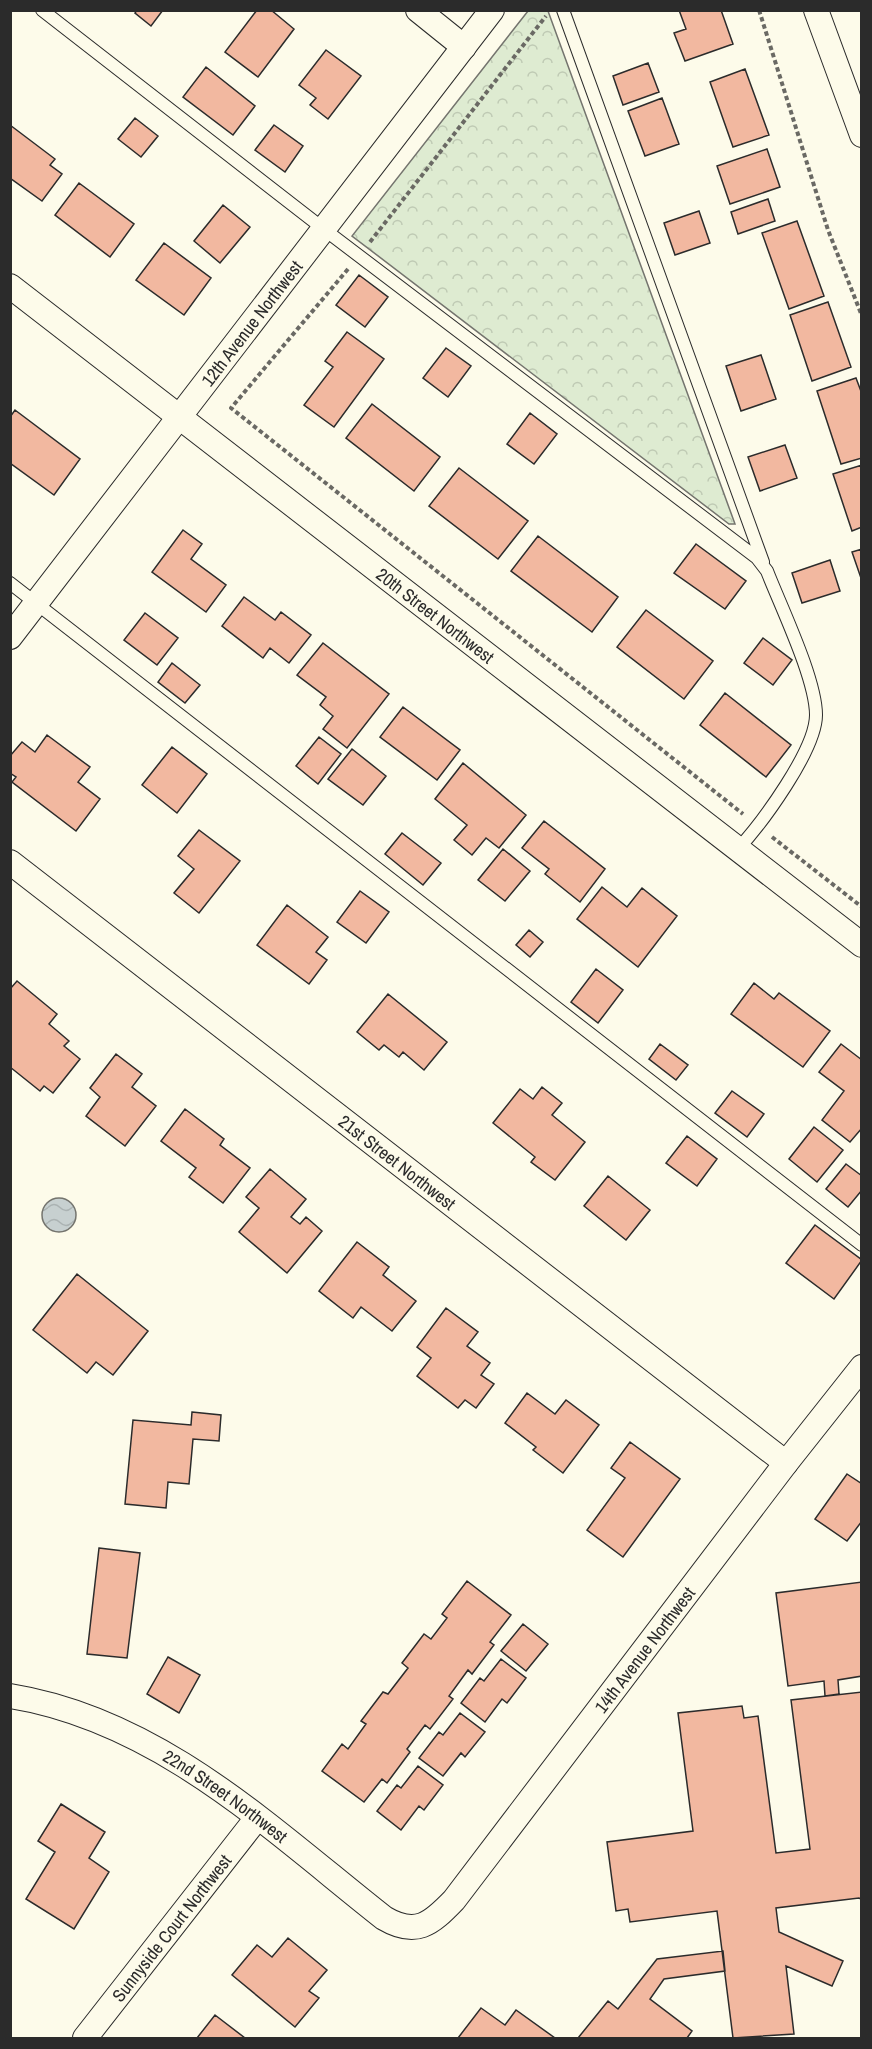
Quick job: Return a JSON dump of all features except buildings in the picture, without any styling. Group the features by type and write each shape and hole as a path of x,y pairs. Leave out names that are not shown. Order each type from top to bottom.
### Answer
{"street":[{"path":"418,10 464,47"},
{"name":"12th Avenue Northwest","path":"10,637 492,10"},
{"path":"816,10 861,135"},
{"name":"20th Street Northwest","path":"10,286 861,945"},
{"name":"21st Street Northwest","path":"10,862 786,1463"},
{"name":"14th Avenue Northwest","path":"422,1926 434,1921 454,1900 861,1367"},
{"name":"22nd Street Northwest","path":"10,1696 77,1714 158,1748 194,1771 257,1818 384,1918 396,1925 422,1926"},
{"name":"Sunnyside Court Northwest","path":"85,2038 257,1818"}],"lane":[{"path":"42,10 325,230 748,549 767,572"},
{"path":"563,10 767,572 810,681 816,716 812,735 803,755 758,827 738,849"},
{"path":"10,583 861,1245"}],"path":[{"path":"550,10 360,256 231,408 861,907"},
{"path":"759,10 828,230 861,316"}],"green space":[{"path":"528,11 548,11 735,524 729,524 352,236"}],"water":[{"path":"59,1198 71,1203 76,1215 71,1227 59,1232 47,1227 42,1215 47,1203"}]}
